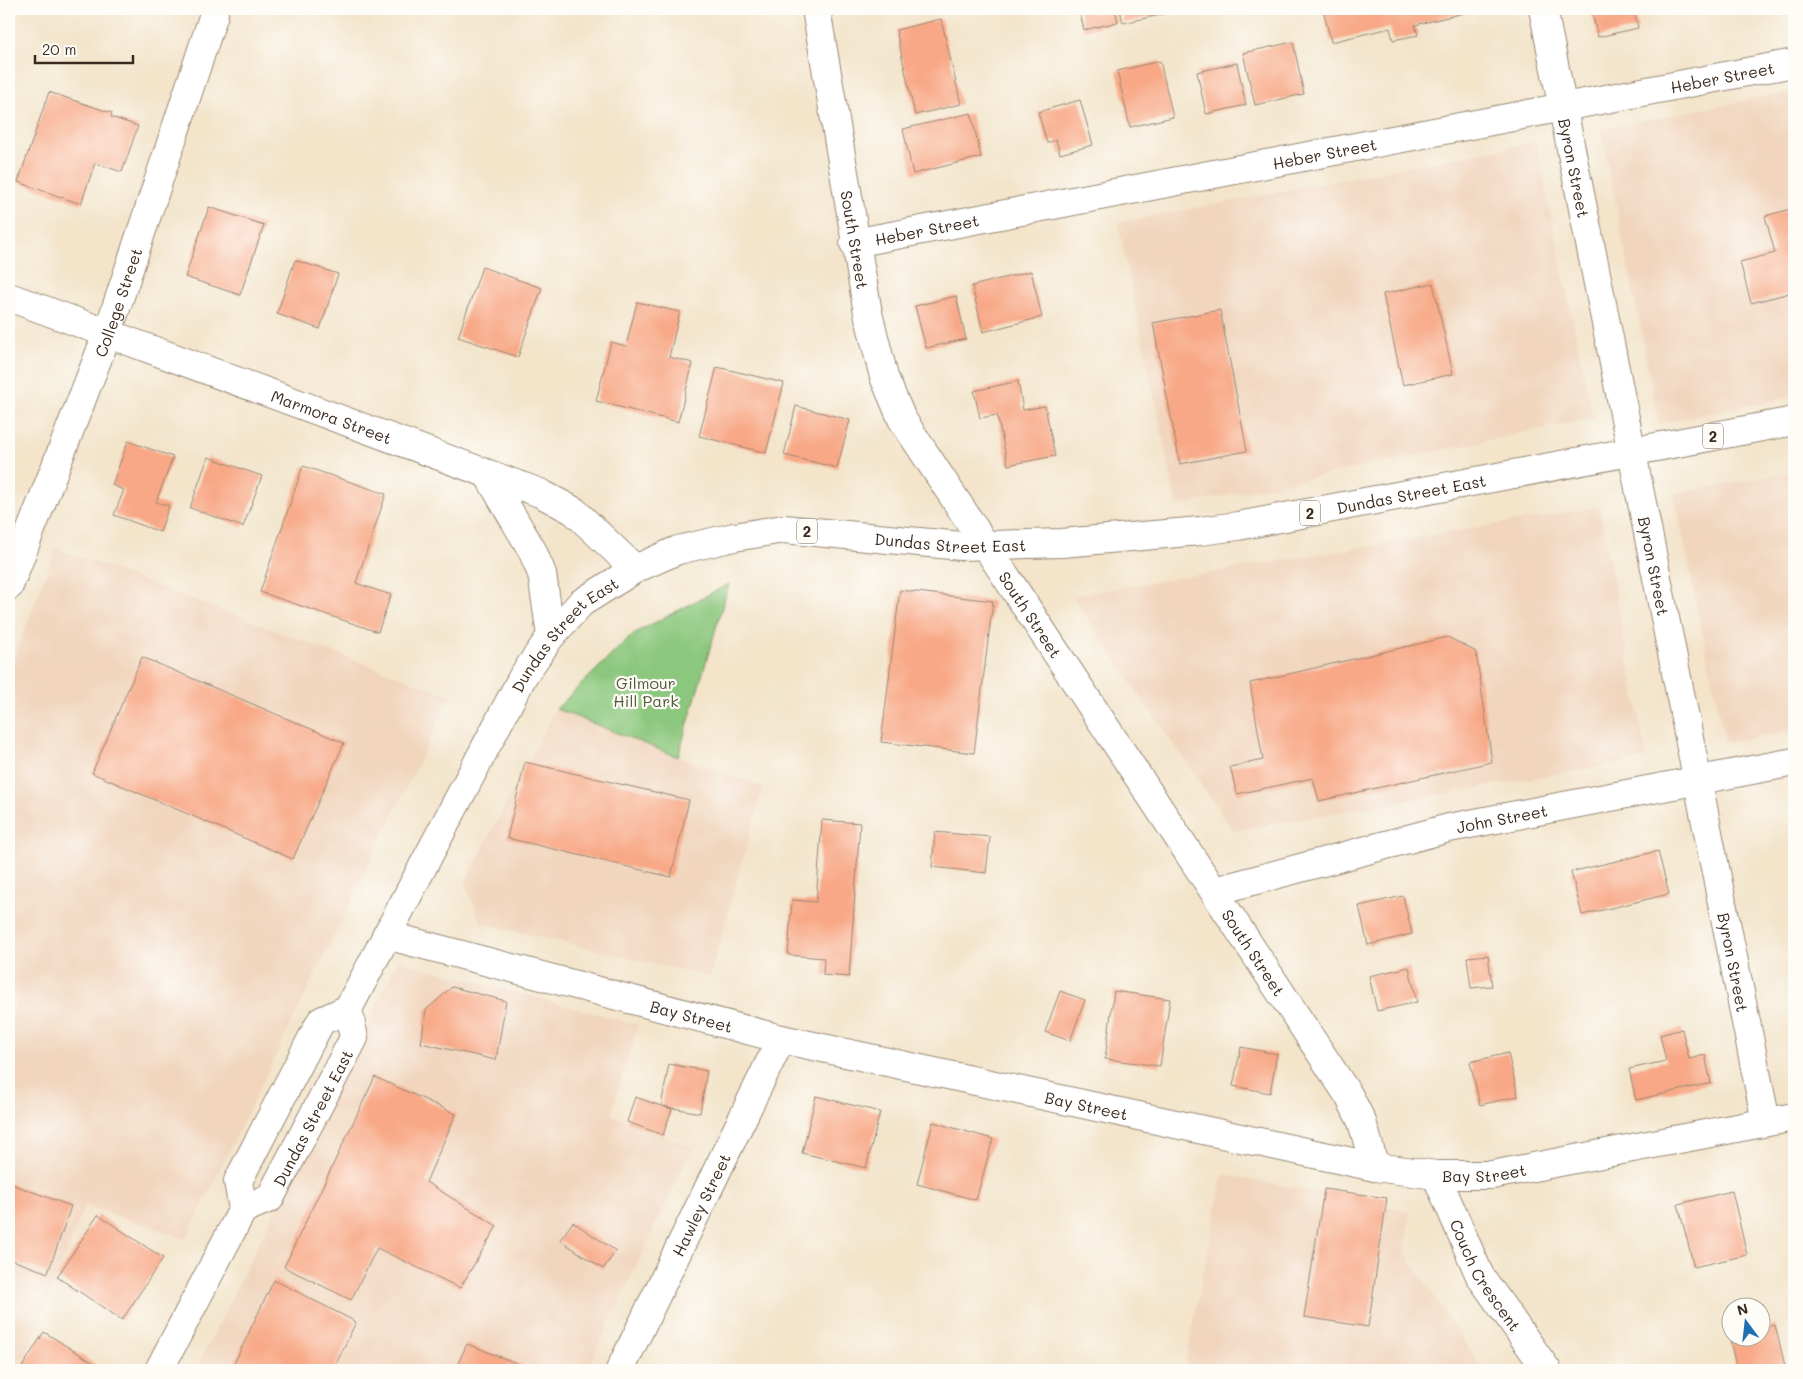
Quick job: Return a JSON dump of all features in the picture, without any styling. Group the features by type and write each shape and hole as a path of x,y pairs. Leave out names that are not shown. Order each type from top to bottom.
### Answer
{"street":[{"name":"South Street","path":"816,9 854,243 868,313 884,377 902,419 1349,1096 1362,1122 1375,1167"},
{"name":"Byron Street","path":"1543,9 1766,1122"},
{"name":"College Street","path":"9,586 108,332 214,14"},
{"name":"Heber Street","path":"854,243 1794,63"},
{"name":"Marmora Street","path":"9,297 540,493 574,511 635,569"},
{"name":"Dundas Street East","path":"243,1208 270,1198 354,1038 348,1009 523,676 551,636 581,603 635,569 678,550 734,537 784,529 961,546 1062,543 1238,526 1794,421"},
{"path":"488,475 532,550 542,574 551,636"},
{"name":"John Street","path":"1215,891 1449,828 1794,762"},
{"name":"Bay Street","path":"386,935 782,1039 1375,1167 1436,1175 1492,1175 1794,1117"},
{"path":"159,1370 243,1208 238,1181 321,1021 348,1009"},
{"name":"Hawley Street","path":"620,1370 782,1039"},
{"name":"Couch Crescent","path":"1436,1175 1480,1276 1547,1370"}],"shaded area":[{"path":"1794,91 1794,397 1659,423 1601,129"},
{"path":"1536,142 1593,418 1177,506 1118,223"},
{"path":"1794,472 1794,730 1725,743 1674,494"},
{"path":"1599,507 1647,758 1233,831 1072,596"},
{"path":"56,548 451,696 186,1239 85,1205 20,1370 9,1370 9,1021 17,997 9,993 9,670"},
{"path":"556,709 678,757 763,787 710,977 481,923 465,882"},
{"path":"398,961 638,1025 611,1115 693,1147 587,1370 196,1370"},
{"path":"1223,1174 1409,1211 1405,1253 1483,1370 1184,1370"}],"green space":[{"name":"Gilmour Hill Park","path":"729,584 678,757 556,709 633,634"}],"building":[{"path":"1079,9 1115,9 1118,22 1084,30"},
{"path":"1120,9 1167,9 1168,13 1123,23"},
{"path":"1323,9 1472,9 1472,11 1415,25 1418,35 1393,40 1390,28 1331,42"},
{"path":"1591,9 1634,9 1638,28 1598,37"},
{"path":"941,19 961,104 915,115 896,30"},
{"path":"1293,42 1304,94 1255,105 1243,53"},
{"path":"1160,61 1173,117 1130,127 1117,71"},
{"path":"1237,63 1246,105 1206,114 1197,72"},
{"path":"49,92 112,113 111,117 138,126 122,172 95,163 81,204 18,182"},
{"path":"1080,100 1093,145 1060,154 1056,140 1047,143 1038,112"},
{"path":"971,113 981,157 913,174 903,129"},
{"path":"209,207 264,225 240,295 185,277"},
{"path":"1794,208 1794,292 1751,303 1740,262 1775,253 1765,216"},
{"path":"295,260 338,274 320,329 277,314"},
{"path":"482,267 542,288 518,357 458,337"},
{"path":"1031,271 1042,317 983,332 972,286"},
{"path":"1433,283 1453,374 1403,385 1383,294"},
{"path":"956,296 966,339 926,348 915,306"},
{"path":"637,302 680,312 669,357 693,363 678,422 596,401 611,342 626,346"},
{"path":"1220,310 1247,451 1180,464 1153,323"},
{"path":"717,367 784,383 766,453 699,436"},
{"path":"1018,381 1023,410 1045,406 1055,456 1008,465 997,415 980,418 974,391"},
{"path":"796,406 850,420 837,468 784,455"},
{"path":"128,441 173,457 156,502 169,506 160,532 114,515 124,490 112,485"},
{"path":"208,457 262,476 243,527 190,508"},
{"path":"303,466 386,494 356,583 391,595 378,632 260,592"},
{"path":"900,590 993,601 974,753 881,742"},
{"path":"1448,637 1476,652 1492,762 1319,801 1313,778 1237,794 1230,767 1263,760 1250,683"},
{"path":"142,657 344,743 293,859 92,773"},
{"path":"525,762 689,800 671,877 507,838"},
{"path":"822,820 860,823 849,977 823,975 824,958 788,955 792,900 816,902"},
{"path":"935,832 990,837 986,873 932,867"},
{"path":"1658,851 1669,894 1582,915 1571,872"},
{"path":"1403,896 1412,934 1368,945 1359,906"},
{"path":"1488,955 1492,986 1471,988 1467,957"},
{"path":"1409,967 1417,1002 1377,1011 1369,976"},
{"path":"452,987 506,1001 496,1060 421,1043 426,1010"},
{"path":"1060,991 1085,1000 1070,1041 1045,1032"},
{"path":"1114,991 1170,999 1160,1066 1105,1059"},
{"path":"1682,1029 1689,1059 1705,1055 1711,1083 1636,1100 1629,1069 1666,1061 1660,1035"},
{"path":"1241,1047 1277,1054 1270,1093 1233,1086"},
{"path":"1508,1053 1518,1096 1480,1105 1470,1062"},
{"path":"669,1064 707,1071 700,1113 662,1106 672,1109 663,1135 627,1122 635,1097 661,1106"},
{"path":"375,1077 456,1114 426,1182 497,1226 460,1288 377,1248 351,1300 284,1267"},
{"path":"816,1096 880,1112 866,1168 802,1153"},
{"path":"933,1122 993,1139 976,1200 917,1184"},
{"path":"9,1183 71,1206 48,1273 9,1259"},
{"path":"1324,1189 1387,1198 1368,1327 1304,1317"},
{"path":"1732,1191 1747,1255 1694,1267 1678,1204"},
{"path":"98,1215 163,1258 122,1320 57,1277"},
{"path":"573,1222 616,1251 603,1269 560,1240"},
{"path":"274,1280 356,1322 333,1370 231,1370"},
{"path":"1775,1325 1786,1370 1737,1370 1731,1346 1770,1346 1770,1326"},
{"path":"44,1332 105,1370 27,1370 22,1367"},
{"path":"467,1344 524,1366 522,1370 455,1370"}]}
